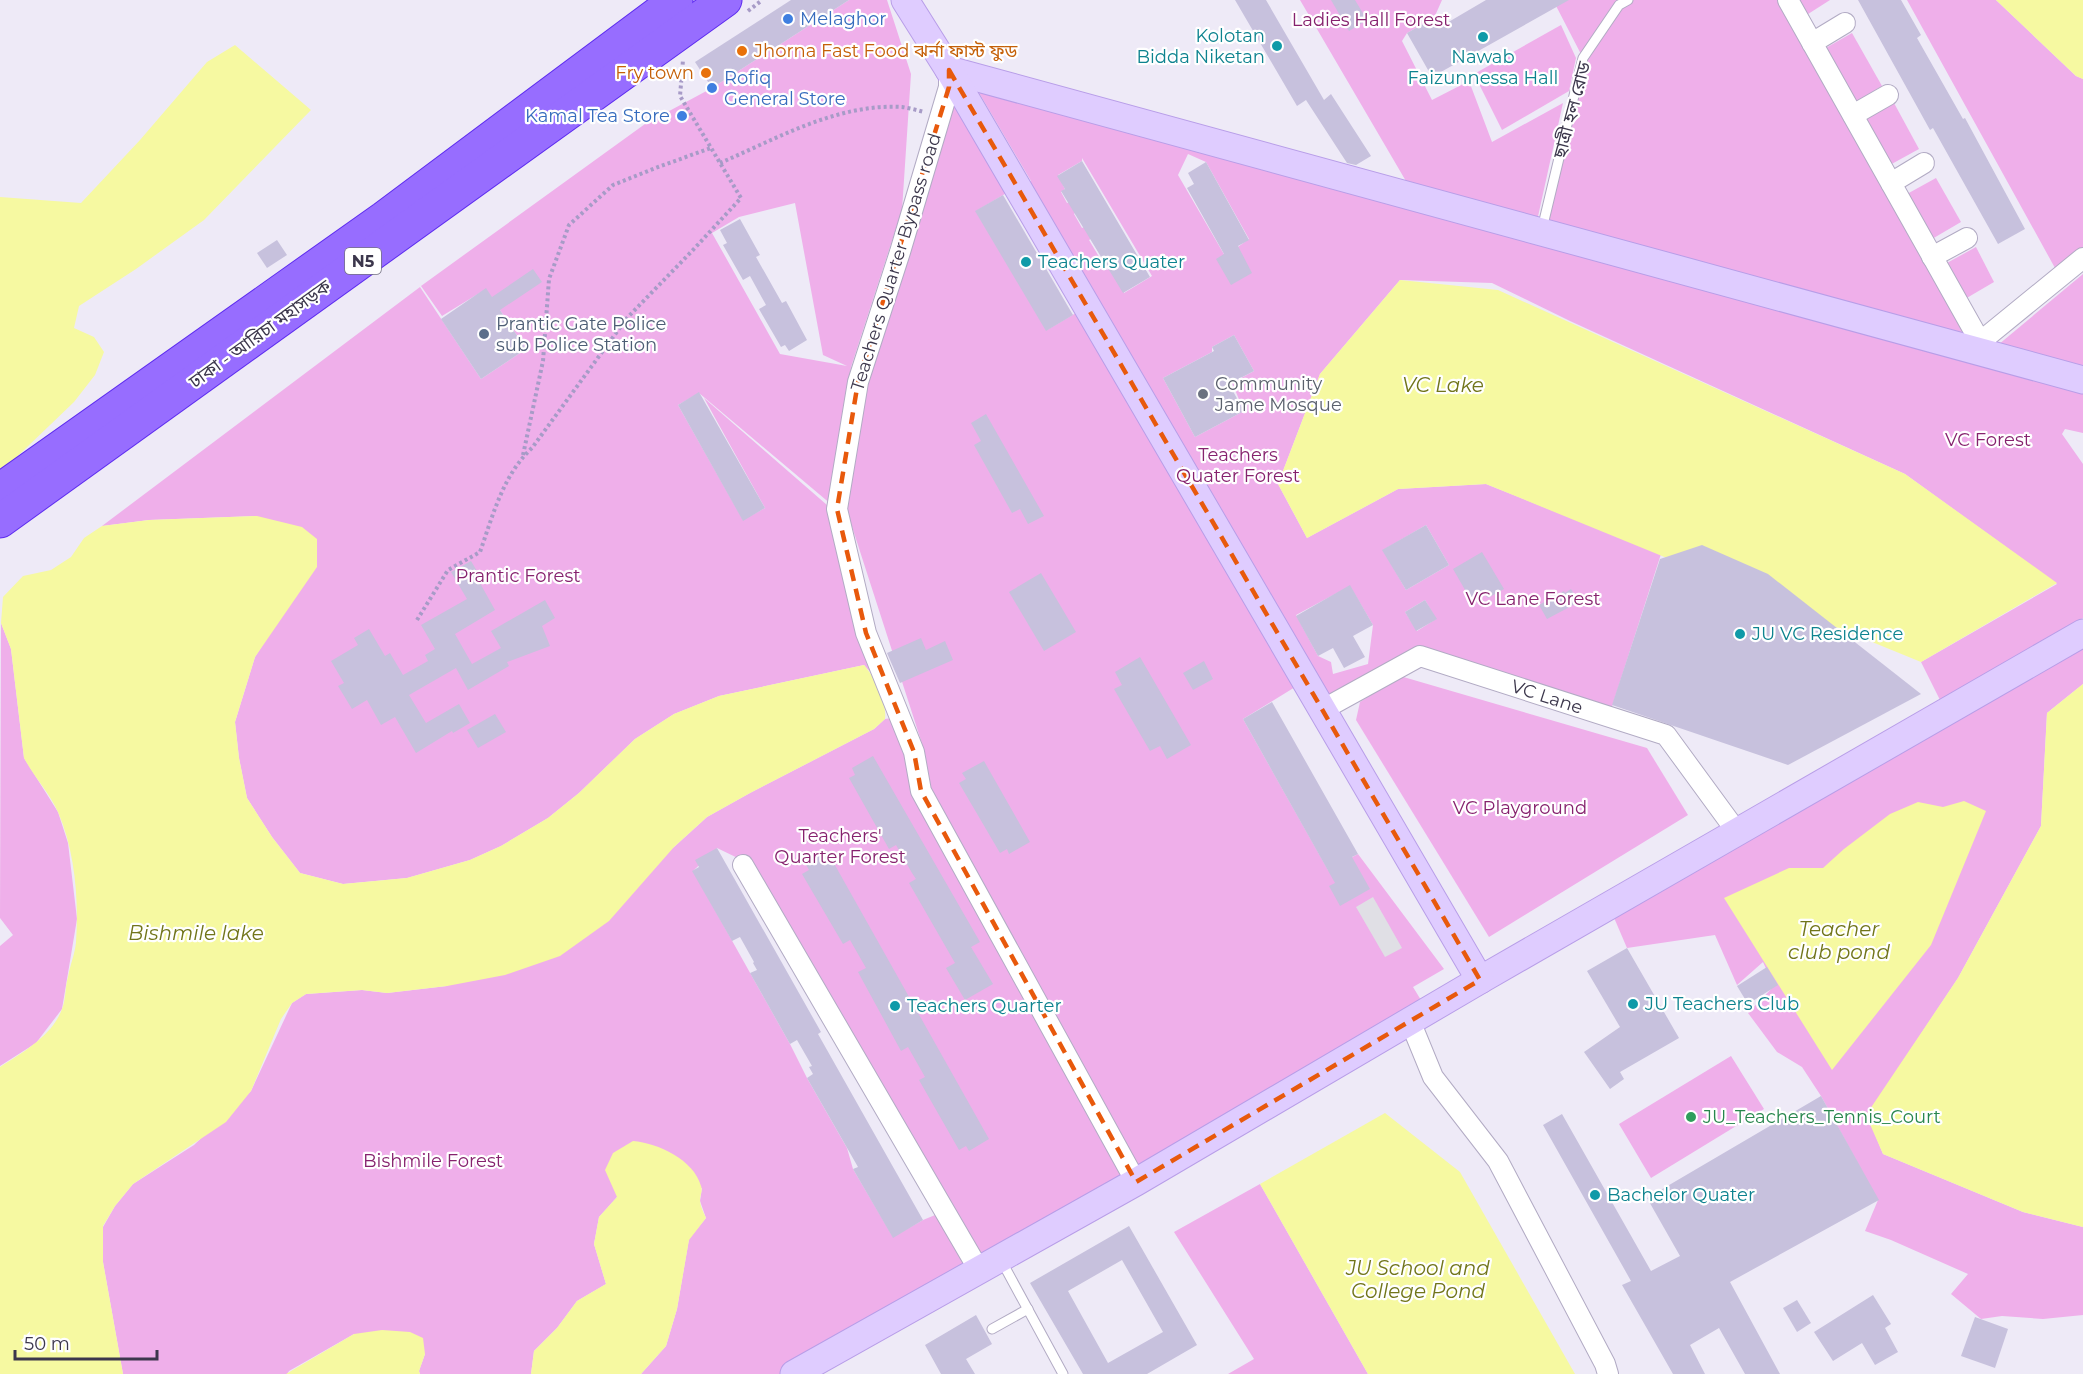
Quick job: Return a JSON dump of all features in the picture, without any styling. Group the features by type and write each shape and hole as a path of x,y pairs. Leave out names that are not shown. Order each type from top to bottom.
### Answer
{"highway":[{"name":"ঢাকা - আরিচা মহাসড়ক","path":"0,490 384,218 676,0"},
{"name":"ঢাকা - আরিচা মহাসড়ক","path":"0,521 733,8"}],"street":[{"path":"905,0 949,70 1480,980"},
{"path":"1788,0 1984,348"},
{"path":"1812,43 1845,23"},
{"path":"949,70 1541,232 1984,348 2083,380"},
{"name":"Teachers Quarter Bypass road","path":"949,70 948,87 940,115 900,252 858,382 837,508 866,633 914,752 921,791 1136,1182"},
{"path":"1853,115 1888,94"},
{"path":"1891,183 1924,163"},
{"path":"1932,257 1967,238"},
{"path":"1984,348 2083,258"},
{"path":"794,1374 1136,1182 1480,980 2083,633"},
{"name":"VC Lane","path":"1322,710 1420,656 1666,735 1737,832"},
{"path":"743,865 989,1264"},
{"path":"1410,1021 1433,1077 1498,1161 1605,1364 1608,1374"}],"lane":[{"name":"ছাত্রী হল রোড","path":"1541,232 1583,58 1619,5 1628,0"},
{"path":"989,1264 1028,1309 1063,1374"},
{"path":"992,1329 1028,1309"}],"path":[{"path":"733,8 761,1"},
{"path":"417,620 448,570 480,552 499,496 523,456 532,448 627,318 741,198 680,96 683,57"},
{"path":"720,163 809,124 857,110 902,107 940,115"},
{"path":"523,456 543,361 549,279 569,225 612,185 711,148"}],"highlighted area":[{"path":"949,70 952,73 1480,980 1136,1182 921,791 914,752 866,633 837,509 858,382 949,87"}],"green space":[{"name":"Prantic Forest","path":"849,0 887,0 911,74 902,210 851,367 832,505 699,393 678,405 743,520 765,508 704,398 827,505 872,674 864,665 719,696 674,714 635,739 579,793 548,818 501,846 470,860 407,878 343,884 300,873 272,837 247,798 239,758 235,722 255,657 276,624 257,516 149,520 102,526 420,287 481,379 526,349 486,289 442,316 421,286 645,124 712,88","holes":["795,203 823,355 847,366 780,354 712,233 739,217"]},
{"name":"Ladies Hall Forest","path":"1300,0 1442,0 1434,18 1407,33 1402,41 1432,100 1469,81 1492,142 1563,103 1537,221 1410,188"},
{"path":"1553,0 1788,0 1987,354 1541,232 1583,58"},
{"path":"1796,0 1830,0 1805,16"},
{"path":"1907,0 1996,0 2076,76 2083,79 2083,247 2055,268"},
{"path":"1561,25 1576,58 1569,91 1502,130 1474,74"},
{"path":"1852,33 1882,86 1854,103 1824,49"},
{"path":"953,84 1015,188 976,211 1047,330 1076,313 1300,684 1243,719 1328,870 1358,854 1444,969 1413,987 1424,1005 1139,1176 930,809 925,753 846,508 868,381 916,226"},
{"path":"978,91 2083,388 2083,433 2065,429 2062,434 2083,464 2083,618 1941,702 1921,662 2057,584 1905,474 1492,283 1400,280 1320,374 1278,484 1307,538 1398,489 1486,484 1661,554 1609,716 1420,656 1329,706 1025,185 1031,181","holes":["1188,154 1206,162 1249,239 1225,256 1178,175","1082,158 1152,276 1124,293 1116,265 1107,270 1089,240 1099,234 1093,223 1082,228 1074,214 1076,212 1061,192 1065,189 1058,175 1082,161","1234,335 1254,371 1232,383 1244,411 1195,437 1163,378 1212,352 1212,347","1426,525 1449,565 1406,590 1383,550","1350,586 1373,625 1368,664 1333,674 1331,662 1318,656 1296,615","1425,600 1436,619 1417,631 1405,612"]},
{"path":"1894,103 1919,149 1888,166 1863,120"},
{"path":"1936,178 1961,222 1932,239 1907,194"},
{"path":"1976,247 1994,282 1965,299 1945,264"},
{"path":"2083,274 2083,368 1998,345"},
{"path":"1,623 11,649 24,758 58,812 68,843 77,919 62,1009 36,1043 0,1066 0,946 13,935 0,918"},
{"path":"2083,634 2083,684 2047,713 2041,826 1958,978 1867,1115 1883,1154 2023,1212 2083,1227 2083,1315 2043,1319 2002,1316 1981,1319 1951,1294 1968,1274 1865,1231 1878,1200 1821,1096 1802,1067 1777,1052 1748,1013 1774,986 1763,962 1737,985 1715,935 1627,948 1612,913"},
{"name":"VC Playground","path":"1400,676 1647,748 1688,815 1489,937 1356,720 1360,702"},
{"name":"Bishmile Forest","path":"900,717 920,791 920,809 1133,1182 980,1265 748,863 717,848 693,871 847,1148 853,1169 893,1237 940,1213 979,1270 794,1374 641,1374 666,1346 677,1309 689,1239 706,1218 700,1201 702,1188 617,1197 599,1217 594,1244 606,1284 577,1301 557,1328 534,1351 531,1374 420,1374 425,1354 354,1334 287,1374 123,1374 103,1262 103,1227 115,1206 133,1184 194,1145 251,1091 292,1003 306,994 362,990 387,993 447,986 674,847 707,817 874,729 885,719"},
{"name":"JU_Teachers_Tennis_Court","path":"1731,1056 1764,1109 1651,1178 1619,1124"},
{"path":"1260,1184 1368,1374 1228,1374 1254,1359 1174,1232"}],"shaded area":[{"path":"1373,897 1402,948 1385,957 1356,907"}],"water":[{"path":"1996,0 2083,0 2083,79 2076,76"},
{"path":"235,45 311,110 204,220 136,269 79,306 74,328 94,337 104,352 95,375 74,402 0,473 0,197 81,203 140,140 207,62"},
{"name":"VC Lake","path":"1400,280 1498,290 1905,474 2057,583 1921,662 1486,484 1398,489 1307,538 1278,484 1320,374"},
{"name":"Bishmile lake","path":"257,516 302,527 317,539 317,567 255,657 235,722 247,798 272,837 300,873 343,884 407,878 470,860 501,846 548,818 579,793 635,739 674,714 719,696 864,665 880,690 885,719 874,729 707,817 674,847 609,921 560,956 505,975 447,986 387,993 362,990 306,994 292,1003 281,1019 251,1091 226,1122 133,1184 115,1206 103,1226 103,1262 123,1374 0,1374 0,1067 36,1043 58,1018 64,1001 77,926 72,859 64,827 46,791 24,758 11,649 1,623 3,597 23,576 51,570 71,557 84,538 102,526 149,520"},
{"path":"2083,684 2083,1227 2023,1212 1883,1154 1866,1115 1958,978 2041,826 2047,713"},
{"name":"Teacher club pond","path":"1964,801 1986,811 1931,945 1832,1070 1724,898 1789,868 1823,868 1890,814 1918,802 1943,807"},
{"name":"JU School and College Pond","path":"1385,1113 1460,1172 1575,1374 1368,1374 1260,1184"},
{"path":"633,1141 653,1145 674,1154 691,1168 702,1188 700,1202 706,1218 689,1240 677,1309 666,1346 641,1374 531,1374 534,1351 557,1328 577,1301 606,1284 594,1244 599,1217 617,1197 605,1170 613,1153"},
{"path":"382,1330 410,1332 423,1338 425,1354 420,1374 286,1374 354,1334"}],"building":[{"path":"791,0 849,0 712,88 695,62"},
{"name":"Kolotan Bidda Niketan","path":"1235,0 1266,0 1324,100 1331,94 1371,156 1356,165 1347,163 1306,100 1297,106"},
{"path":"1331,0 1355,0 1367,20 1349,31"},
{"path":"1486,0 1569,0 1432,77 1407,33 1434,18 1440,27"},
{"path":"1858,0 1901,0 1921,35 1917,38 1963,119 1965,118 2025,229 1998,244 1933,128 1930,130"},
{"name":"Teachers Quater","path":"1082,161 1150,277 1123,293 1061,191 1065,189 1057,176"},
{"path":"1206,162 1249,240 1238,246 1252,273 1231,285 1216,259 1224,254 1187,188 1194,184 1188,173"},
{"name":"Teachers Quater","path":"1003,195 1073,315 1046,331 975,211"},
{"path":"740,219 760,255 756,257 782,303 786,301 807,340 789,351 785,345 781,347 759,309 766,305 750,276 743,280 723,245 727,243 720,230"},
{"path":"277,240 287,255 267,268 257,253"},
{"name":"Prantic Gate Police sub Police Station","path":"533,269 542,282 500,310 526,349 481,379 441,319 486,288 492,297"},
{"name":"Community Jame Mosque","path":"1234,335 1254,371 1229,384 1244,411 1195,437 1163,378 1214,351 1212,347"},
{"path":"699,392 765,508 743,521 678,405"},
{"path":"986,414 1044,516 1028,524 1020,509 1012,513 974,445 981,441 971,423"},
{"path":"1426,525 1449,565 1406,590 1382,550"},
{"name":"JU VC Residence","path":"1702,545 1768,574 1921,694 1788,765 1612,705 1660,559"},
{"path":"1482,552 1504,589 1488,598 1485,595 1472,602 1453,569"},
{"path":"471,561 483,581 480,583 495,610 455,634 472,664 501,648 491,631 545,600 555,618 542,626 550,646 507,662 509,666 468,690 456,668 409,695 426,723 459,704 470,723 416,753 395,717 381,725 367,700 352,709 338,686 344,683 331,661 358,645 354,638 369,629 385,656 390,653 403,675 428,661 425,655 435,649 421,625 467,599 451,572"},
{"path":"1041,573 1076,632 1044,651 1009,592"},
{"path":"1350,585 1373,625 1353,636 1365,657 1344,668 1333,648 1318,656 1296,616"},
{"path":"1571,589 1579,602 1547,619 1539,605"},
{"path":"1425,600 1437,619 1416,631 1405,612"},
{"path":"921,638 926,650 945,641 953,660 900,683 887,653"},
{"path":"1140,657 1191,745 1167,759 1160,746 1150,751 1114,689 1122,685 1115,672"},
{"path":"1204,661 1213,679 1193,690 1183,673"},
{"path":"1272,702 1358,854 1352,857 1370,889 1340,906 1329,886 1335,883 1243,719"},
{"path":"495,714 506,732 478,748 467,730"},
{"path":"873,756 980,942 971,947 993,984 965,1000 946,968 955,963 909,883 916,879 896,845 889,849 849,778 855,775 852,768"},
{"path":"984,761 1030,842 1009,854 1007,849 1000,853 959,783 966,779 962,773"},
{"path":"717,848 821,1032 818,1034 923,1220 893,1238 853,1169 858,1167 807,1078 813,1074 809,1067 812,1066 797,1040 790,1044 750,973 757,970 740,937 732,941 692,871 699,867 695,860"},
{"path":"827,851 989,1139 969,1151 966,1146 959,1150 919,1080 925,1077 908,1047 901,1051 858,972 866,968 850,940 843,944 802,874 809,870 805,863"},
{"name":"JU Teachers Club","path":"1627,948 1679,1038 1620,1072 1624,1079 1610,1089 1584,1052 1620,1027 1587,971"},
{"path":"1767,967 1778,985 1748,1004 1737,986"},
{"path":"1821,1096 1879,1200 1730,1282 1780,1374 1745,1374 1719,1328 1690,1345 1705,1374 1673,1374 1622,1285 1631,1281 1543,1125 1562,1114 1651,1271 1680,1256 1647,1198"},
{"path":"1129,1226 1197,1345 1147,1374 1083,1374 1030,1283","holes":["1122,1260 1163,1332 1108,1363 1068,1291"]},
{"path":"1873,1295 1891,1324 1885,1328 1898,1352 1875,1365 1862,1343 1833,1361 1814,1332"},
{"path":"1797,1300 1811,1323 1797,1332 1783,1308"},
{"path":"976,1315 992,1344 966,1359 975,1374 941,1374 925,1345"},
{"path":"1975,1317 2008,1329 1995,1368 1961,1356"}],"place":[{"name":"Melaghor","path":"788,19"},
{"name":"Nawab Faizunnessa Hall","path":"1483,37"},
{"name":"Kolotan Bidda Niketan","path":"1277,46"},
{"name":"Jhorna Fast Food ঝর্না ফাস্ট ফুড","path":"742,51"},
{"name":"Fry town","path":"706,73"},
{"name":"Rofiq General Store","path":"712,88"},
{"name":"Kamal Tea Store","path":"682,116"},
{"name":"Teachers Quater","path":"1026,262"},
{"name":"Prantic Gate Police sub Police Station","path":"484,334"},
{"name":"Community Jame Mosque","path":"1203,394"},
{"name":"JU VC Residence","path":"1740,634"},
{"name":"JU Teachers Club","path":"1633,1004"},
{"name":"Teachers Quarter","path":"895,1006"},
{"name":"JU_Teachers_Tennis_Court","path":"1691,1117"},
{"name":"Bachelor Quater","path":"1595,1195"}],"park label":[{"name":"VC Forest","path":"1988,440"},
{"name":"Teachers Quater Forest","path":"1238,465"},
{"name":"VC Lane Forest","path":"1533,599"},
{"name":"Teachers' Quarter Forest","path":"840,846"}]}
